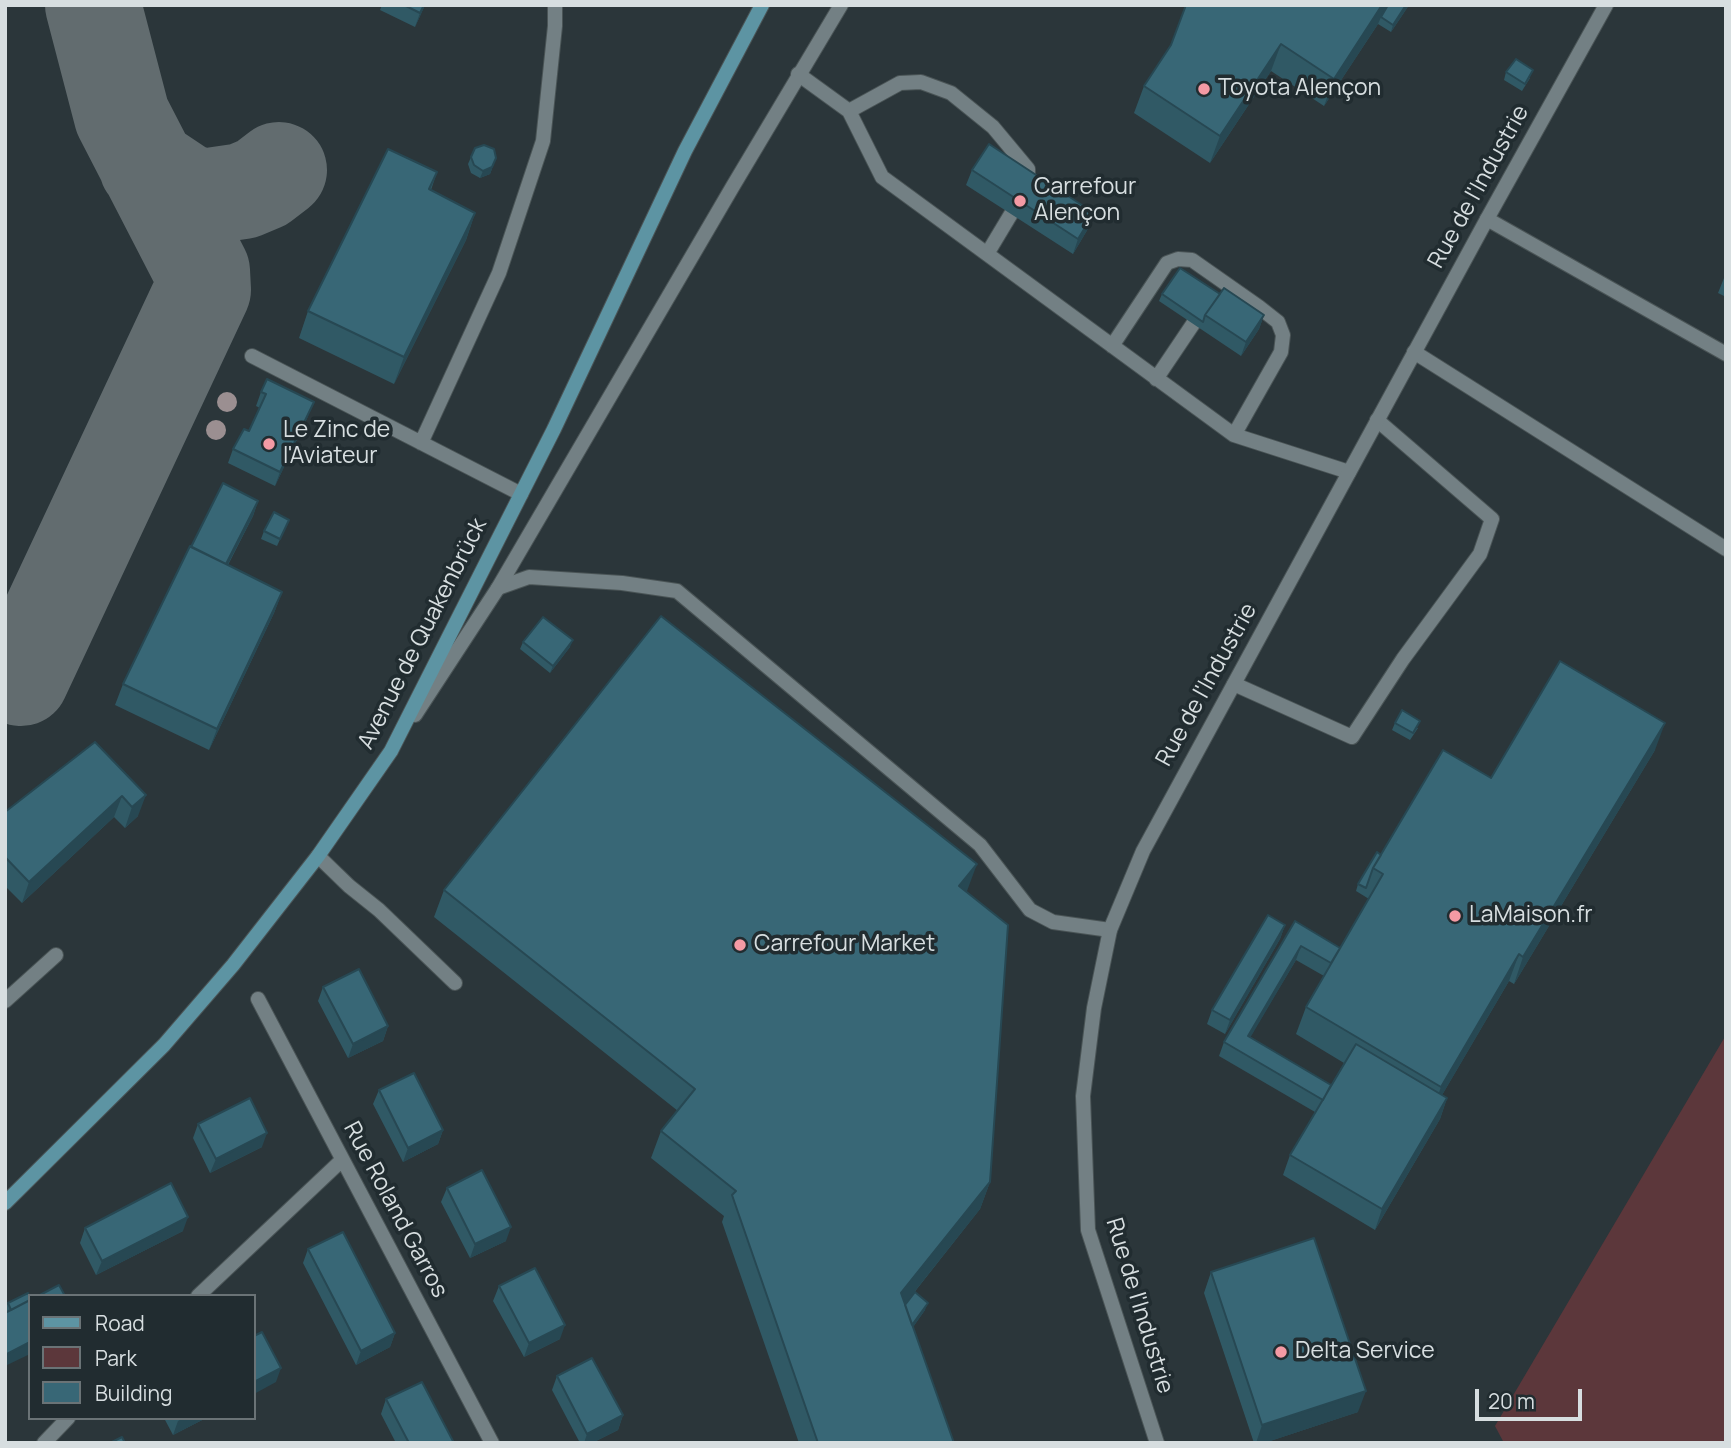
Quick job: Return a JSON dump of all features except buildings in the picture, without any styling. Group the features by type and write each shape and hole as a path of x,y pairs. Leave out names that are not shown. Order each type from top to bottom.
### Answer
{"main road":[{"name":"Avenue de Quakenbrück","path":"5,1203 164,1045 233,965 317,856 391,751 554,429 685,150 762,5"}],"street":[{"path":"421,443 499,273 543,141 555,5"},
{"path":"391,751 498,589 798,74 841,5"},
{"name":"Rue de l'Industrie","path":"1157,1443 1088,1230 1083,1096 1094,1008 1110,930 1143,851 1606,5"},
{"path":"798,74 849,111 882,177 1156,379 1234,435 1349,472"},
{"path":"849,111 900,83 921,82 951,93 993,127 1019,158 1028,169 1028,187"},
{"path":"987,254 1011,214"},
{"path":"1487,219 1726,354"},
{"path":"1112,346 1167,263 1178,259 1192,260 1278,322 1283,335 1281,352 1234,435"},
{"path":"1211,297 1221,281"},
{"path":"1156,379 1193,324"},
{"path":"1414,352 1726,549"},
{"path":"252,356 521,494"},
{"path":"1234,684 1353,737 1402,659 1480,554 1492,519 1377,420"},
{"path":"498,589 529,578 622,583 677,591 980,845 1030,910 1053,922 1110,930"},
{"path":"317,856 379,910 455,983"},
{"path":"5,1001 56,955"},
{"name":"Rue Roland Garros","path":"258,999 492,1443"},
{"path":"200,1294 342,1160"},
{"path":"44,1443 66,1420"}],"green space":[{"path":"1726,1035 1726,1443 1504,1443 1495,1426"}],"taxiway":[{"path":"21,678 203,290 202,271 122,116 93,5"},
{"path":"147,166 183,190 202,197 243,191 262,183 279,170"}],"place":[{"name":"Toyota Alençon","path":"1204,89"},
{"name":"Carrefour Alençon","path":"1020,201"},
{"name":"Le Zinc de l'Aviateur","path":"269,444"},
{"name":"LaMaison.fr","path":"1455,916"},
{"name":"Carrefour Market","path":"740,945"},
{"name":"Delta Service","path":"1281,1352"}]}
